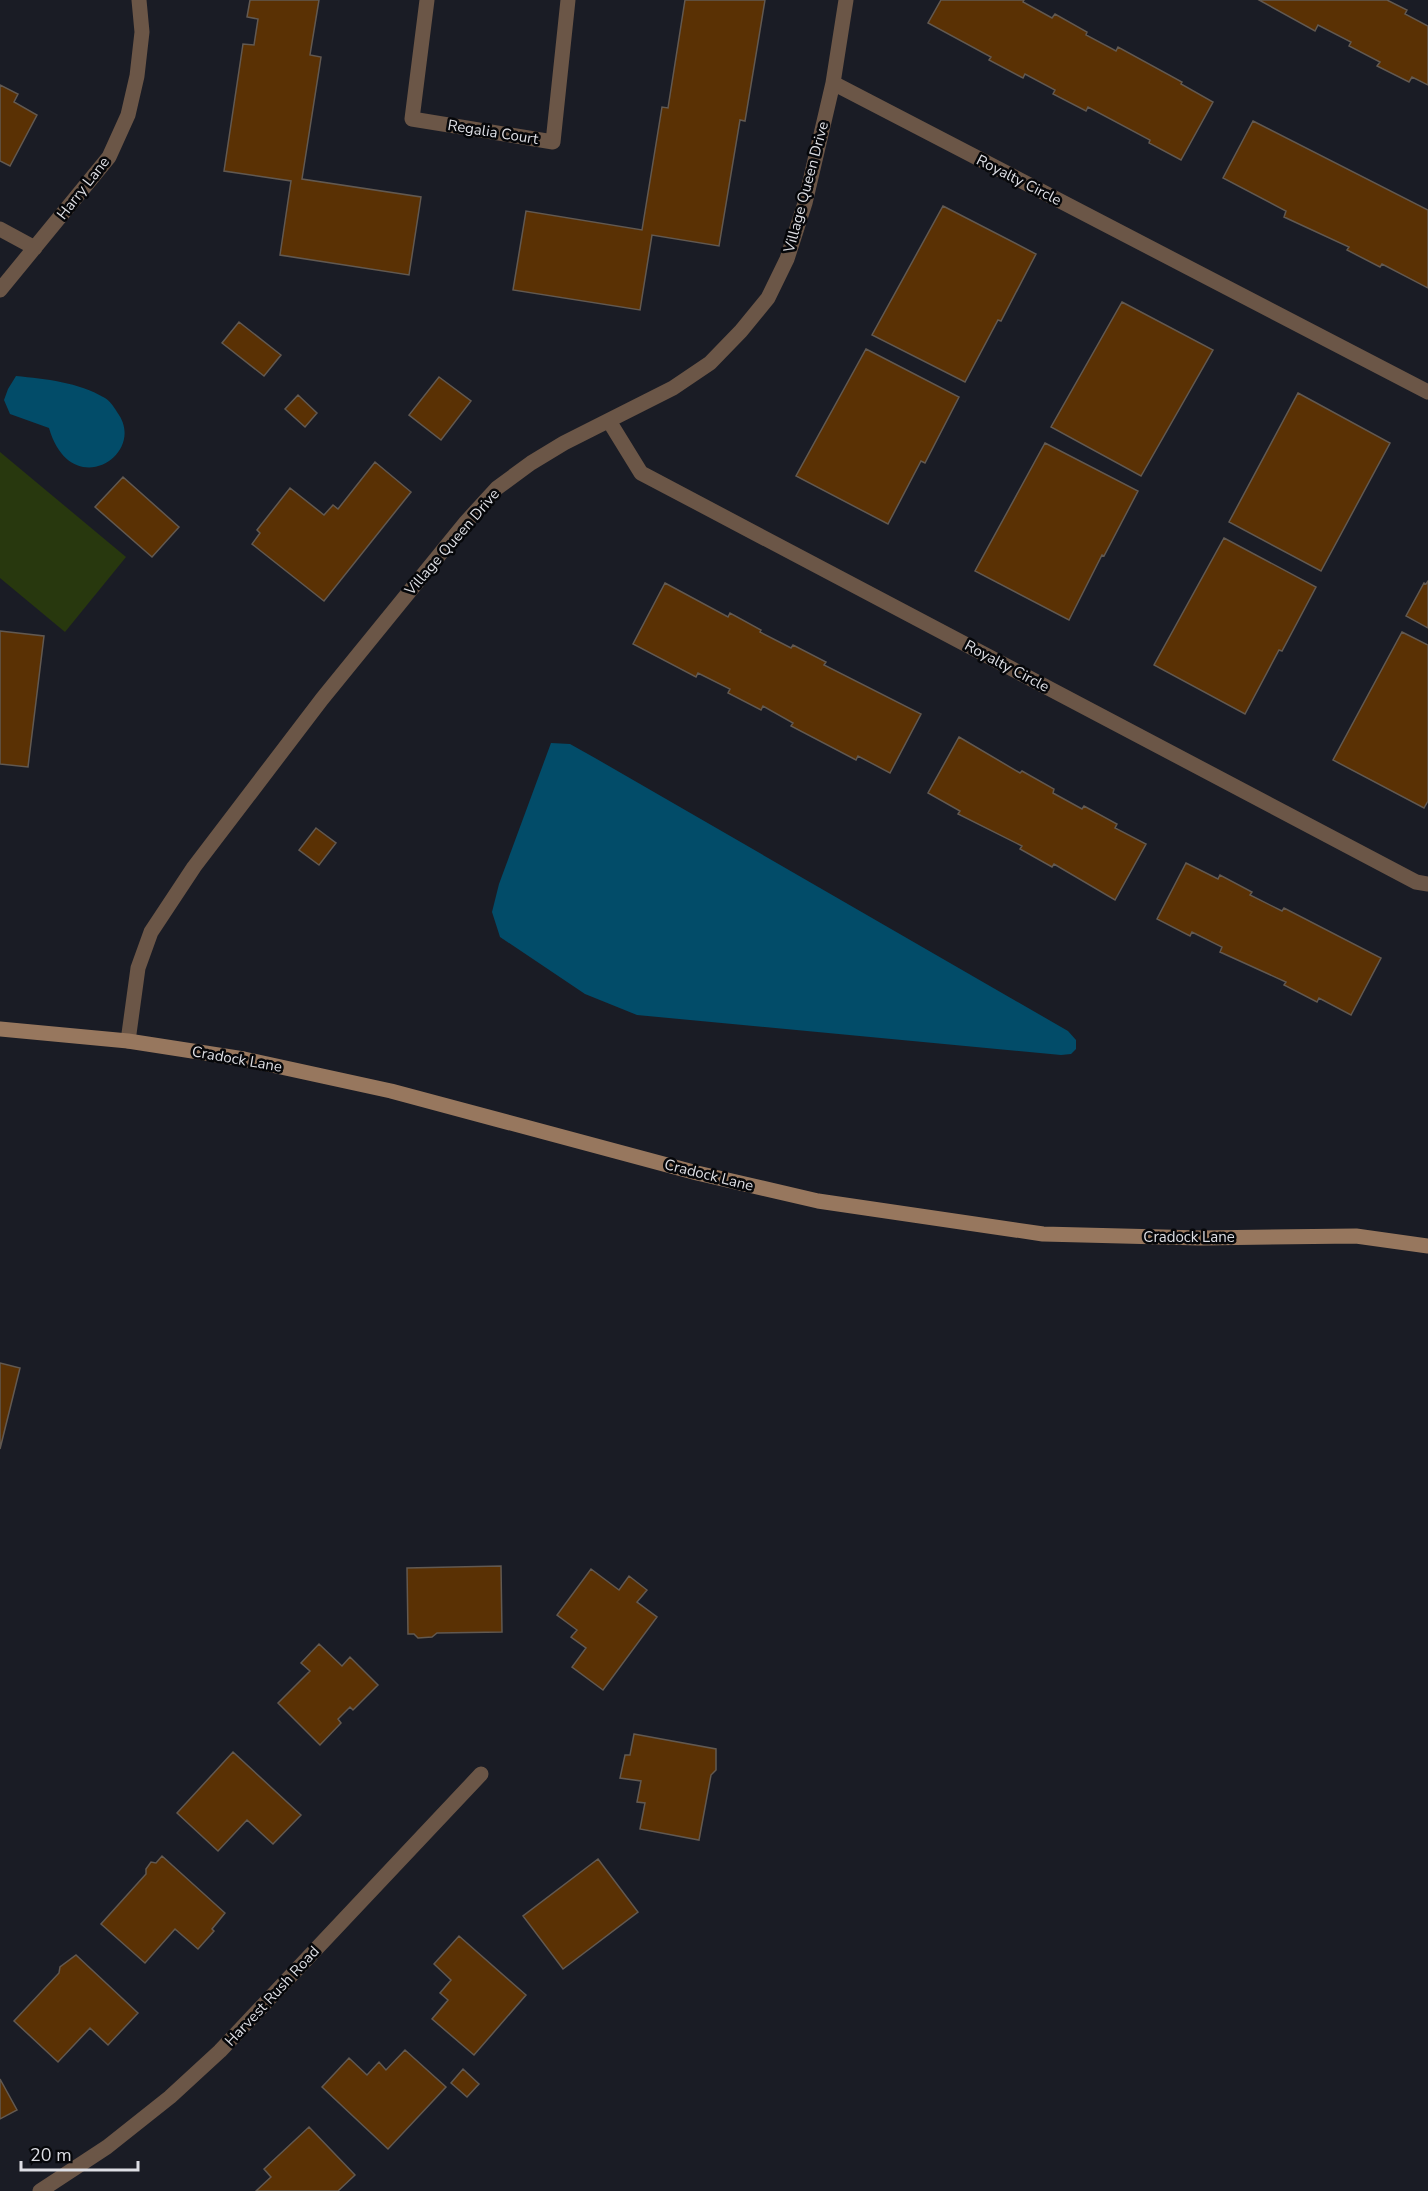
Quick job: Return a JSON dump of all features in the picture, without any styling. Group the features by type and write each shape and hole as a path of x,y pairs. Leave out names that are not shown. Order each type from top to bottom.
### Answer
{"street":[{"name":"Harry Lane","path":"0,290 109,157 128,115 137,76 142,32 139,0"},
{"name":"Regalia Court","path":"427,0 412,119 553,142 568,0"},
{"name":"Village Queen Drive","path":"128,1041 138,968 151,932 194,867 322,699 466,522 497,488 564,443 673,388 710,363 741,331 768,298 787,259 805,203 833,83 846,0"},
{"name":"Royalty Circle","path":"833,83 1428,392"},
{"path":"0,229 35,248"},
{"name":"Royalty Circle","path":"609,421 642,473 1416,882 1428,884"},
{"name":"Cradock Lane","path":"0,1029 128,1041 244,1059 391,1091 697,1173 818,1202 1043,1234 1201,1238 1356,1236 1428,1246"},
{"name":"Harvest Rush Road","path":"40,2191 107,2147 170,2097 220,2051 481,1774"}],"green space":[{"path":"0,452 126,557 65,632 0,578"}],"water":[{"path":"16,376 73,385 107,399 117,412 124,428 123,443 115,456 103,464 89,467 73,463 60,451 49,428 10,414 4,400"},
{"path":"551,743 570,744 1068,1031 1076,1040 1076,1049 1071,1054 1061,1055 637,1015 585,994 500,937 492,912 499,884"}],"building":[{"path":"250,0 319,0 310,55 321,57 302,179 421,197 409,275 280,255 291,181 224,171 243,44 254,45 258,19 247,17"},
{"path":"685,0 765,0 745,121 740,120 719,246 652,235 640,310 513,290 526,211 642,230 662,107 668,108"},
{"path":"941,0 1024,0 1023,2 1052,18 1055,14 1087,32 1086,35 1116,51 1118,47 1213,102 1181,160 1149,143 1150,140 1088,107 1086,111 1053,94 1055,90 1025,74 1023,78 989,60 991,57 928,23"},
{"path":"1259,0 1387,0 1407,10 1405,14 1428,26 1428,85 1412,77 1409,82 1377,66 1380,62 1349,46 1351,42 1318,25 1315,31"},
{"path":"0,85 18,94 14,102 37,115 10,166 0,161"},
{"path":"1253,121 1428,210 1428,288 1382,264 1380,267 1347,250 1349,247 1284,217 1286,211 1223,178"},
{"path":"943,206 1036,254 1001,321 998,320 965,382 872,335"},
{"path":"1122,302 1213,350 1141,476 1051,427"},
{"path":"239,322 281,355 264,376 222,343"},
{"path":"866,349 959,397 925,463 921,461 888,524 796,476"},
{"path":"439,377 471,401 441,440 409,415"},
{"path":"1298,393 1390,443 1321,571 1229,522"},
{"path":"298,395 317,413 305,427 285,409"},
{"path":"1045,443 1138,491 1069,620 975,571"},
{"path":"375,462 411,492 324,601 252,544 260,533 257,530 290,488 324,515 333,505 338,509"},
{"path":"123,477 179,527 152,557 95,507"},
{"path":"1224,538 1316,587 1245,714 1154,665"},
{"path":"1428,581 1428,628 1406,616 1424,583"},
{"path":"665,583 728,617 730,613 791,648 793,645 826,662 824,665 921,714 890,773 858,756 856,760 791,726 793,723 763,706 761,710 728,693 730,689 698,673 696,677 633,644"},
{"path":"0,631 44,636 28,767 0,764"},
{"path":"1402,632 1428,645 1428,801 1424,808 1333,760"},
{"path":"959,737 1020,773 1022,771 1054,789 1053,793 1082,809 1084,806 1117,824 1115,828 1146,844 1115,900 1054,864 1052,867 1020,849 1022,846 958,814 960,811 928,793"},
{"path":"316,828 336,843 319,865 299,850"},
{"path":"1186,863 1218,879 1220,875 1252,892 1250,895 1282,911 1284,908 1381,958 1351,1015 1319,998 1317,1002 1284,985 1286,982 1220,952 1222,947 1192,932 1190,936 1157,919"},
{"path":"0,1363 20,1368 0,1449"},
{"path":"501,1566 502,1632 437,1633 432,1637 418,1638 414,1634 408,1634 407,1568"},
{"path":"591,1569 619,1590 629,1576 647,1590 637,1602 657,1617 603,1690 572,1667 586,1648 571,1637 577,1630 557,1615"},
{"path":"319,1644 342,1666 350,1657 378,1685 353,1710 350,1707 338,1719 341,1723 320,1745 278,1703 310,1671 301,1663"},
{"path":"634,1734 716,1749 716,1770 711,1775 699,1840 640,1829 645,1803 637,1802 641,1781 620,1778 625,1755 630,1755"},
{"path":"233,1752 301,1815 273,1844 247,1820 218,1851 177,1813"},
{"path":"162,1856 225,1913 212,1929 214,1931 198,1949 175,1929 145,1963 101,1924 146,1874 146,1869 151,1862 156,1863"},
{"path":"598,1859 638,1912 563,1969 523,1916"},
{"path":"459,1936 526,1995 474,2055 432,2019 448,2000 440,1993 451,1980 434,1964"},
{"path":"76,1955 138,2013 108,2045 90,2028 58,2062 14,2021 59,1973 60,1967"},
{"path":"405,2050 446,2087 388,2149 322,2087 349,2058 367,2075 379,2062 386,2070"},
{"path":"463,2069 479,2084 467,2097 451,2083"},
{"path":"0,2079 17,2110 0,2119"},
{"path":"309,2127 355,2175 338,2191 256,2191 271,2177 264,2169"}]}
